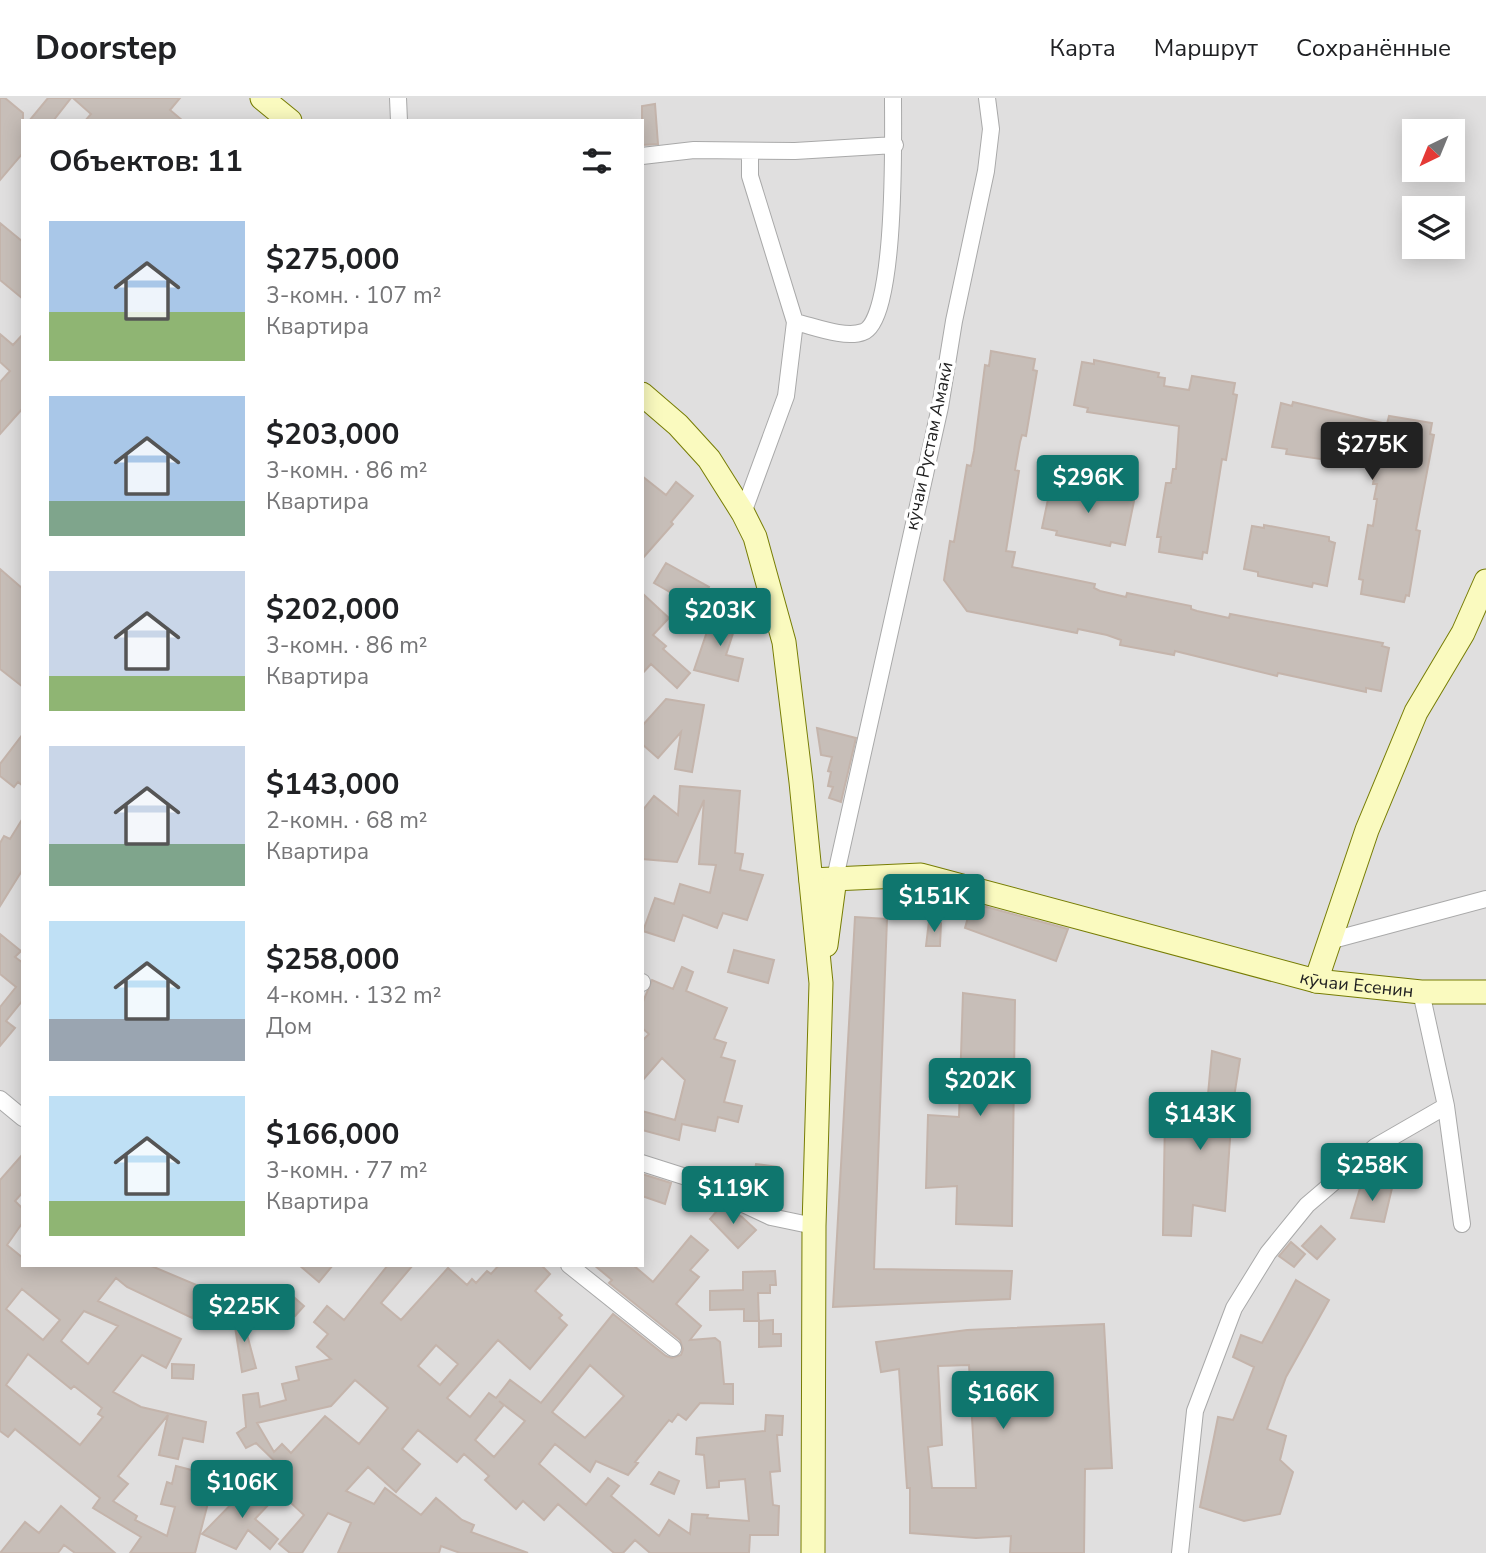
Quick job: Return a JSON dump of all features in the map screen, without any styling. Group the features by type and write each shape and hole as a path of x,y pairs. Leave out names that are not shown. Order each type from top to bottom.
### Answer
{"street":[{"path":"261,98 287,119"},
{"path":"398,98 399,119"},
{"path":"795,322 852,334 872,327 879,316 888,265 895,145 893,98"},
{"name":"кӯчаи Рустам Амакӣ","path":"835,878 940,407 954,321 986,171 991,129 987,98"},
{"path":"644,156 694,150 750,151 895,145"},
{"path":"743,513 786,396 795,322 750,176 750,151"},
{"path":"644,396 678,425 709,459 743,513 754,537 784,642 821,983"},
{"path":"1316,981 1367,830 1416,712 1463,633 1486,581"},
{"name":"кӯчаи Есенин","path":"811,880 921,874 1316,981 1421,992 1486,992"},
{"path":"813,1553 814,1226 821,983 835,878"},
{"path":"1329,941 1486,899"},
{"path":"1421,992 1447,1106 1462,1224"},
{"path":"0,1099 21,1116"},
{"path":"1180,1553 1195,1411 1234,1307 1268,1253 1307,1205 1375,1147 1447,1106"},
{"path":"644,1164 686,1177 771,1217 814,1226"},
{"path":"572,1267 673,1348"}],"shaded area":[{"path":"0,98 1486,98 1486,1553 0,1553"}],"building":[{"path":"0,98 5,98 23,113 21,155 0,180"},
{"path":"48,98 71,98 55,119 31,119"},
{"path":"73,98 180,98 170,110 181,119 87,119 91,114"},
{"path":"655,104 658,144 644,145 642,106"},
{"path":"0,223 21,240 21,297 0,280"},
{"path":"0,334 13,345 21,336 21,410 0,434 0,382 10,371 0,362"},
{"path":"991,351 1035,359 1033,370 1037,371 1026,436 1022,435 1015,470 1019,471 1006,551 1015,552 1012,567 1095,584 1094,588 1100,591 1126,597 1127,593 1191,606 1191,609 1197,611 1229,618 1230,614 1383,643 1382,646 1389,648 1381,691 1366,688 1366,692 1278,673 1277,676 1175,651 1174,655 1120,645 1121,640 1107,635 1078,629 1077,633 967,611 944,580 950,541 954,542 967,465 971,466 985,365 989,366"},
{"path":"1094,360 1159,373 1158,377 1165,378 1164,386 1189,390 1192,376 1235,383 1233,394 1237,395 1226,460 1222,459 1207,553 1203,552 1202,559 1159,552 1161,537 1157,537 1166,483 1171,483 1173,469 1176,469 1179,426 1087,412 1088,408 1074,405 1082,362 1094,364"},
{"path":"1293,402 1387,424 1389,416 1432,423 1430,434 1434,435 1416,530 1420,531 1409,596 1406,595 1404,602 1361,594 1363,580 1359,579 1368,525 1373,526 1377,499 1374,499 1377,484 1373,484 1376,467 1286,454 1287,449 1272,447 1281,403 1292,406"},
{"path":"644,478 666,495 676,482 693,496 671,522 673,524 644,557"},
{"path":"1063,483 1128,496 1127,500 1134,501 1125,545 1111,542 1110,546 1056,535 1057,531 1042,528 1051,485 1062,487"},
{"path":"1264,525 1329,537 1329,541 1335,543 1327,586 1313,583 1312,587 1258,576 1258,572 1244,569 1252,526 1264,528"},
{"path":"666,563 709,587 698,608 654,583"},
{"path":"0,569 21,587 21,685 0,669"},
{"path":"644,595 669,618 653,635 666,646 663,649 690,673 677,688 651,664 644,672"},
{"path":"715,608 739,615 726,655 743,659 738,681 694,670"},
{"path":"666,699 704,705 692,772 675,769 681,732 658,758 644,746 644,724"},
{"path":"817,728 856,738 841,802 829,798 833,787 828,786 832,757 821,755"},
{"path":"21,737 21,784 18,782 14,787 0,776 0,764"},
{"path":"680,786 740,791 735,853 743,854 740,870 763,875 747,920 723,913 717,928 683,915 674,941 644,931 655,898 674,904 680,884 710,893 716,865 699,864 704,800 677,862 644,859 644,808 654,796 678,815"},
{"path":"21,821 21,872 0,906 0,843 4,836 10,839"},
{"path":"913,889 944,896 939,912 910,904"},
{"path":"972,903 1068,929 1056,961 965,928"},
{"path":"855,917 887,919 874,1269 1012,1271 1010,1299 833,1307"},
{"path":"929,921 941,923 940,946 926,946"},
{"path":"0,934 21,951 15,957 21,962 21,1002 6,1021 15,1028 0,1046 0,1007 16,987 0,974"},
{"path":"734,950 774,960 768,983 728,972"},
{"path":"682,967 693,972 686,991 727,1008 714,1039 726,1043 721,1057 735,1061 724,1102 742,1106 738,1122 718,1117 715,1131 682,1124 679,1140 644,1131 644,1112 675,1120 685,1080 662,1058 644,1079 644,1039 649,1034 644,1030 644,999 652,980 673,989"},
{"path":"963,993 1015,1000 1012,1226 956,1224 957,1186 926,1188 928,1115 959,1117"},
{"path":"1212,1051 1240,1059 1232,1110 1225,1211 1193,1205 1191,1236 1163,1235 1165,1116 1200,1117 1201,1104 1207,1105"},
{"path":"21,1156 21,1194 15,1201 21,1207 21,1225 7,1245 21,1256 21,1267 154,1267 206,1289 192,1318 127,1287 116,1278 98,1301 181,1339 166,1368 142,1355 113,1392 141,1407 206,1422 203,1442 183,1438 178,1459 159,1455 168,1415 118,1476 128,1484 113,1501 137,1516 135,1520 167,1536 175,1507 161,1504 167,1482 172,1484 176,1466 215,1476 195,1553 130,1553 141,1537 93,1508 100,1498 15,1429 8,1437 0,1431 0,1180","holes":["22,1289 60,1320 43,1340 6,1309","84,1311 118,1326 88,1364 61,1341","28,1354 71,1389 74,1386 102,1408 98,1414 103,1417 80,1445 6,1385"]},
{"path":"756,1164 779,1167 773,1207 751,1196"},
{"path":"644,1175 671,1183 665,1204 644,1197"},
{"path":"1362,1182 1392,1188 1384,1222 1351,1218"},
{"path":"722,1205 742,1217 756,1230 738,1248 710,1219"},
{"path":"1321,1226 1335,1239 1317,1259 1302,1246"},
{"path":"691,1236 708,1250 690,1270 699,1277 676,1304 701,1326 690,1340 715,1338 720,1342 724,1384 733,1384 733,1404 700,1403 686,1420 678,1414 672,1422 669,1420 635,1462 638,1463 628,1475 596,1461 590,1472 555,1444 539,1464 586,1505 608,1478 619,1486 611,1496 659,1536 669,1520 690,1534 692,1514 708,1515 707,1518 749,1521 745,1479 719,1481 719,1487 707,1488 704,1455 696,1454 697,1438 765,1431 766,1415 783,1416 782,1435 777,1435 780,1471 770,1472 773,1505 779,1506 778,1535 750,1535 749,1553 650,1553 635,1540 623,1553 614,1553 558,1504 544,1520 523,1501 516,1509 485,1480 489,1476 464,1454 457,1462 418,1430 402,1449 420,1464 396,1492 368,1467 346,1491 374,1504 385,1488 421,1515 436,1498 462,1520 474,1525 471,1532 528,1553 460,1553 441,1546 439,1553 338,1553 351,1523 328,1513 302,1553 290,1553 279,1544 304,1515 277,1490 290,1476 256,1443 246,1448 237,1433 246,1427 243,1395 258,1393 260,1407 286,1400 282,1384 299,1380 296,1367 331,1359 317,1347 328,1334 314,1322 327,1306 344,1320 386,1267 411,1267 381,1303 401,1320 448,1268 467,1285 472,1279 476,1283 487,1271 491,1274 497,1267 543,1267 550,1274 535,1291 562,1315 559,1318 567,1325 530,1369 498,1340 447,1398 470,1417 489,1393 496,1398 510,1380 541,1403 613,1314 666,1356 672,1358 681,1355 683,1349 680,1340 609,1283 612,1280 596,1267 635,1267 653,1282","holes":["436,1345 458,1364 440,1385 418,1366","590,1365 624,1396 585,1438 552,1412","355,1380 388,1408 359,1444 325,1416 291,1453 282,1444 274,1452 257,1423 331,1406","499,1401 525,1421 494,1457 475,1440 504,1405"]},
{"path":"1291,1242 1305,1254 1294,1267 1279,1256"},
{"path":"301,1267 331,1267 319,1282"},
{"path":"775,1271 776,1285 770,1285 770,1293 758,1293 759,1321 744,1321 744,1309 710,1310 710,1291 743,1290 743,1272"},
{"path":"1296,1280 1329,1300 1286,1377 1267,1429 1286,1436 1280,1460 1293,1472 1280,1514 1244,1521 1200,1507 1218,1417 1233,1420 1254,1367 1233,1357 1241,1335 1262,1343"},
{"path":"288,1292 304,1306 295,1316 279,1301"},
{"path":"241,1312 256,1368 242,1372 233,1314"},
{"path":"773,1320 773,1334 781,1334 781,1346 759,1347 759,1321"},
{"path":"1104,1324 1112,1468 1085,1469 1084,1553 1010,1553 1011,1536 976,1538 910,1533 910,1488 907,1488 899,1369 881,1372 876,1342 967,1330","holes":["969,1365 976,1488 932,1488 928,1447 942,1445 938,1366"]},
{"path":"172,1364 194,1365 193,1379 172,1378"},
{"path":"659,1472 679,1481 674,1494 651,1484"},
{"path":"252,1483 271,1502 255,1519 278,1539 270,1549 248,1530 236,1549 202,1534"},
{"path":"61,1506 115,1553 75,1553 64,1545 58,1553 0,1553 25,1522 39,1533"}]}
